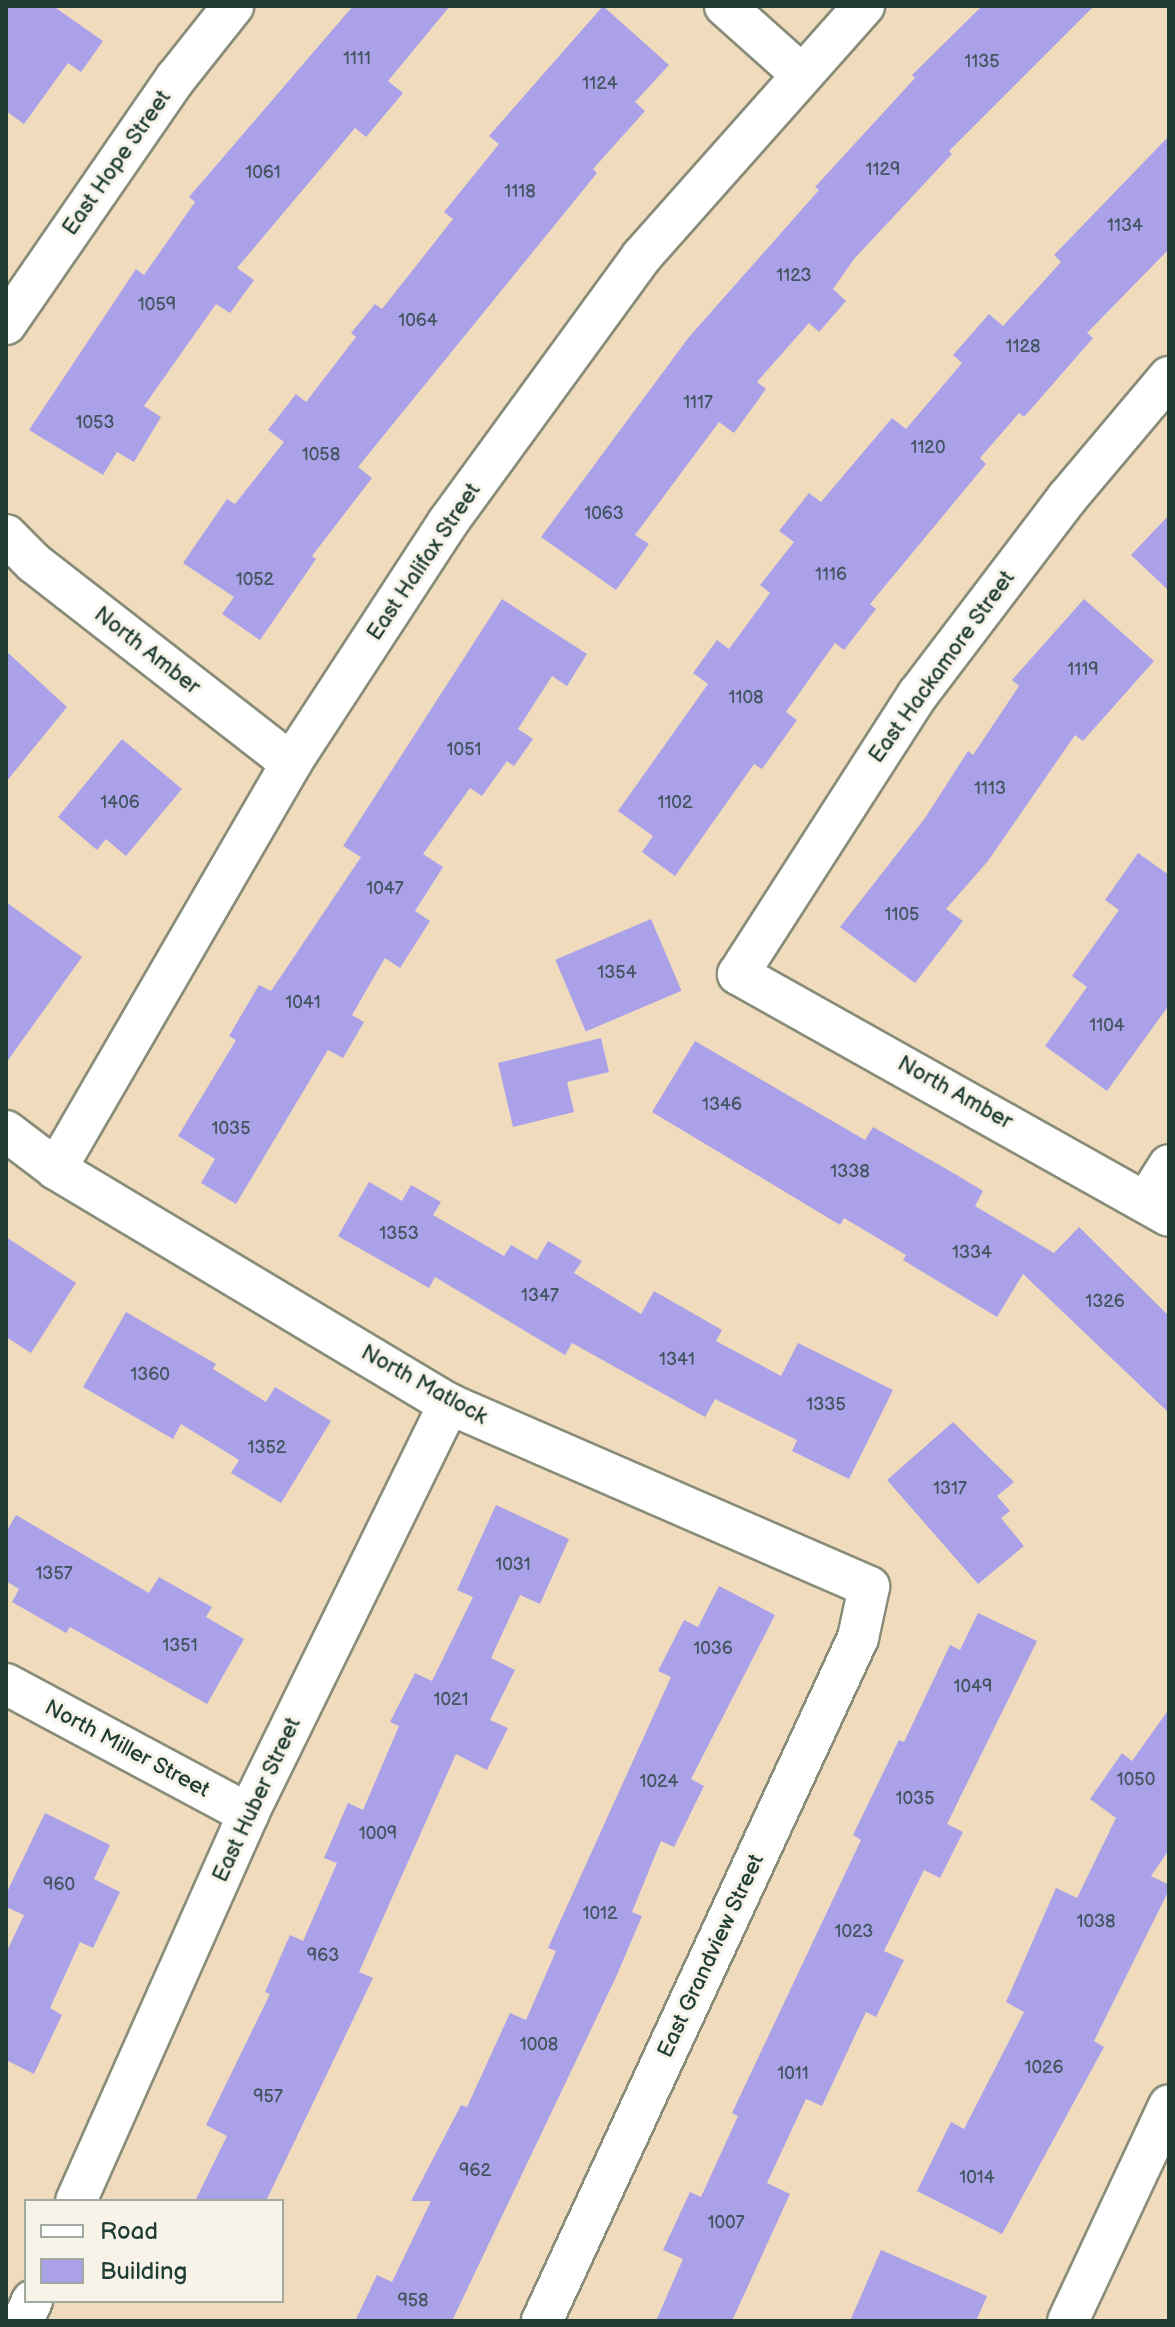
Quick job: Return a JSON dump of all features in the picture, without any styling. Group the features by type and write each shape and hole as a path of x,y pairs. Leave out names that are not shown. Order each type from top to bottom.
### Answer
{"street":[{"name":"East Hope Street","path":"6,324 176,78 233,6"},
{"path":"725,6 801,74"},
{"name":"East Halifax Street","path":"56,1169 291,763 448,522 641,257 864,6"},
{"name":"East Hackamore Street","path":"738,974 918,694 1067,498 1169,377"},
{"name":"North Amber","path":"6,535 34,563 291,763"},
{"name":"North Amber","path":"738,974 1158,1208"},
{"name":"North Matlock","path":"6,1131 56,1169 449,1404 869,1587"},
{"path":"1158,1208 1169,1165"},
{"name":"East Huber Street","path":"77,2199 248,1814 449,1404"},
{"name":"East Grandview Street","path":"542,2321 858,1638 869,1587"},
{"name":"North Miller Street","path":"6,1684 248,1814"},
{"path":"1068,2321 1169,2105"}],"building":[{"path":"6,6 53,6 103,41 81,72 68,63 24,124 6,111"},
{"path":"353,6 450,6 388,81 403,93 366,137 355,128 237,268 254,280 230,313 216,304 144,406 161,417 134,462 117,452 103,475 29,430 136,269 144,275 195,202 189,197"},
{"path":"603,6 669,65 635,102 645,111 593,169 597,173 358,467 372,478 312,556 316,559 260,640 222,614 234,597 183,563 227,499 235,504 284,442 268,430 296,394 306,402 356,337 351,333 375,304 382,309 453,219 444,212 499,144 489,136"},
{"path":"982,6 1094,6 949,151 952,154 854,259 833,289 846,301 819,332 809,323 757,382 766,389 734,433 719,422 635,535 649,544 616,590 541,537 689,337 819,190 815,187 915,78 912,75"},
{"path":"1169,136 1169,249 1087,333 1093,338 1024,417 1019,413 980,458 986,464 870,604 876,609 844,650 835,643 786,712 797,720 762,769 754,764 675,876 642,852 653,836 618,811 708,684 693,673 717,640 729,649 770,593 760,585 794,542 779,531 809,493 821,502 892,418 906,429 962,363 953,355 989,314 1003,326 1061,262 1054,255"},
{"path":"1169,515 1169,591 1131,555"},
{"path":"502,599 587,654 567,686 552,676 518,729 533,739 514,766 507,761 482,796 470,788 423,854 443,867 415,911 430,921 400,968 385,958 352,1015 364,1022 343,1058 328,1050 236,1204 201,1183 215,1159 178,1136 236,1040 229,1036 259,985 271,991 361,857 343,846"},
{"path":"1084,599 1154,661 1083,741 1075,735 988,861 946,909 963,921 915,983 840,927 925,818 968,751 973,755 1019,686 1012,680"},
{"path":"6,651 67,707 6,782"},
{"path":"122,739 182,789 126,856 106,839 97,850 58,817"},
{"path":"1138,853 1169,875 1169,1005 1107,1091 1045,1046 1087,987 1072,976 1119,910 1105,900"},
{"path":"6,902 82,957 6,1063"},
{"path":"651,919 681,991 586,1031 555,960"},
{"path":"601,1038 609,1072 567,1082 574,1112 513,1127 498,1063"},
{"path":"695,1041 865,1140 873,1127 955,1174 983,1191 975,1206 1054,1253 1079,1227 1169,1316 1169,1413 1023,1274 997,1317 903,1260 906,1255 844,1218 840,1225 652,1112"},
{"path":"369,1182 402,1201 411,1185 441,1202 433,1215 504,1256 511,1245 537,1260 548,1241 582,1261 574,1273 641,1314 654,1291 722,1330 716,1341 781,1376 798,1343 893,1390 849,1479 792,1451 797,1440 715,1399 705,1417 572,1343 565,1355 435,1277 429,1288 338,1236"},
{"path":"6,1237 76,1283 31,1353 6,1337"},
{"path":"126,1312 216,1364 213,1369 266,1402 275,1387 331,1421 281,1503 231,1473 239,1460 181,1424 173,1439 83,1387"},
{"path":"953,1422 1014,1482 997,1496 1010,1511 1001,1518 1024,1546 978,1584 887,1480"},
{"path":"496,1505 569,1539 540,1604 520,1595 491,1658 515,1670 490,1720 508,1728 487,1770 456,1754 359,1972 373,1978 267,2199 196,2199 227,2136 206,2125 270,1994 265,1992 290,1935 303,1941 337,1863 324,1858 348,1803 363,1810 399,1726 390,1722 415,1673 432,1681 473,1597 457,1590"},
{"path":"16,1515 149,1593 159,1577 212,1607 206,1617 244,1639 207,1704 70,1627 66,1633 12,1602 19,1589 6,1581 6,1532"},
{"path":"719,1586 775,1615 691,1779 704,1786 674,1847 661,1841 632,1912 642,1916 616,1977 452,2321 355,2321 377,2275 392,2282 431,2201 411,2201 461,2105 467,2107 510,2013 526,2020 556,1951 548,1948 671,1677 658,1671 684,1620 698,1627"},
{"path":"978,1613 1037,1641 947,1824 963,1832 940,1878 924,1870 884,1951 904,1960 876,2017 866,2012 822,2106 806,2099 767,2183 790,2194 732,2321 656,2321 683,2259 663,2250 690,2192 701,2197 738,2116 732,2113 861,1840 853,1835 899,1740 904,1742 950,1645 960,1650"},
{"path":"1169,1709 1169,1850 1151,1876 1169,1885 1169,1890 1094,2041 1104,2047 1002,2234 917,2191 951,2122 964,2129 1024,2012 1006,2002 1056,1888 1077,1898 1116,1818 1090,1799 1122,1753 1132,1761"},
{"path":"45,1813 110,1845 94,1879 120,1892 93,1948 80,1942 50,2008 62,2015 34,2074 6,2060 6,1953 24,1915 6,1907 6,1894"},
{"path":"881,2250 987,2296 976,2321 850,2321"}]}
